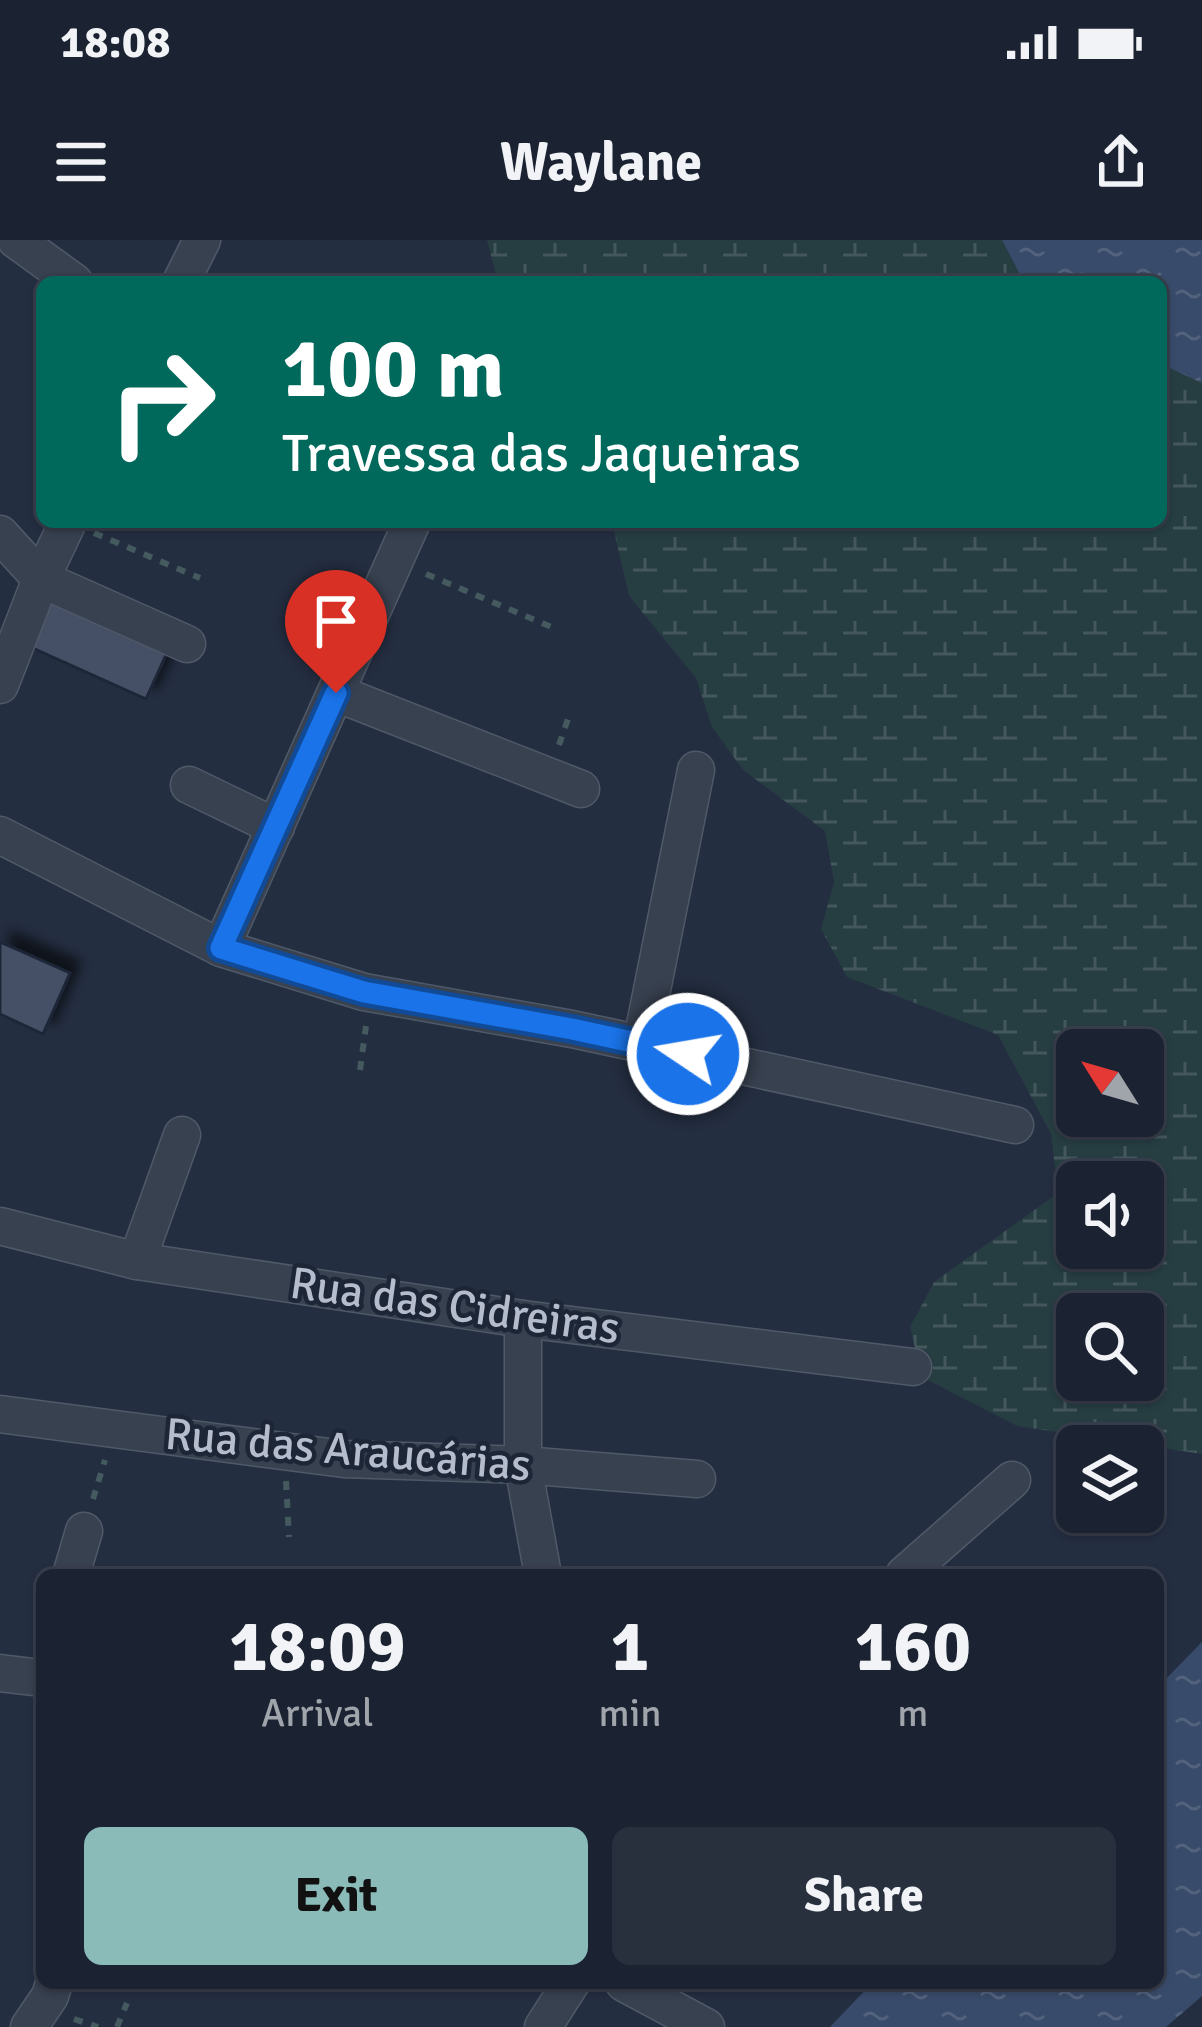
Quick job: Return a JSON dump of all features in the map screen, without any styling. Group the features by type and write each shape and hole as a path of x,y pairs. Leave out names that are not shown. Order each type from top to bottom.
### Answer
{"street":[{"path":"16,240 66,276"},
{"path":"184,276 202,240"},
{"path":"0,685 41,579 78,528"},
{"path":"221,948 409,528"},
{"path":"0,534 41,579 187,644"},
{"path":"336,693 581,789"},
{"path":"641,1045 696,770"},
{"path":"189,785 276,827"},
{"path":"0,835 221,948 370,992 572,1029 1016,1124"},
{"path":"137,1261 182,1135"},
{"name":"Rua das Cidreiras","path":"0,1226 137,1261 523,1319 913,1366"},
{"path":"523,1319 523,1465 542,1569"},
{"name":"Rua das Araucárias","path":"0,1414 344,1459 523,1465 697,1478"},
{"path":"911,1569 1012,1480"},
{"path":"73,1569 84,1532"},
{"path":"0,1673 36,1676"},
{"path":"29,2027 52,1989"},
{"path":"543,2027 567,1989"},
{"path":"635,1989 706,2027"}],"path":[{"path":"81,528 200,578"},
{"path":"395,561 554,628"},
{"path":"360,1070 370,992"},
{"path":"84,1532 113,1429"},
{"path":"284,1452 289,1537"},
{"path":"117,2027 127,2003"}],"green space":[{"path":"487,240 1002,240 1021,276 496,276"},
{"path":"1167,367 1202,383 1202,1454 1164,1448 1164,1425 1056,1425 1056,1432 1017,1426 922,1377 910,1327 934,1282 1056,1194 1056,1269 1164,1269 1164,1161 1056,1161 1056,1176 1051,1134 998,1035 847,977 821,929 834,882 825,831 743,770 712,727 696,678 629,596 613,528 1167,528"}],"water":[{"path":"1002,240 1202,240 1202,383 1167,367 1167,276 1021,276"},
{"path":"1202,1642 1202,1996 1166,2027 830,2027 866,1989 1164,1989 1164,1681"}],"building":[{"path":"49,595 169,648 146,699 26,645"},
{"path":"0,942 70,973 43,1034 0,1014"}],"route":[{"path":"336,693 221,948 364,992 688,1054"}]}
